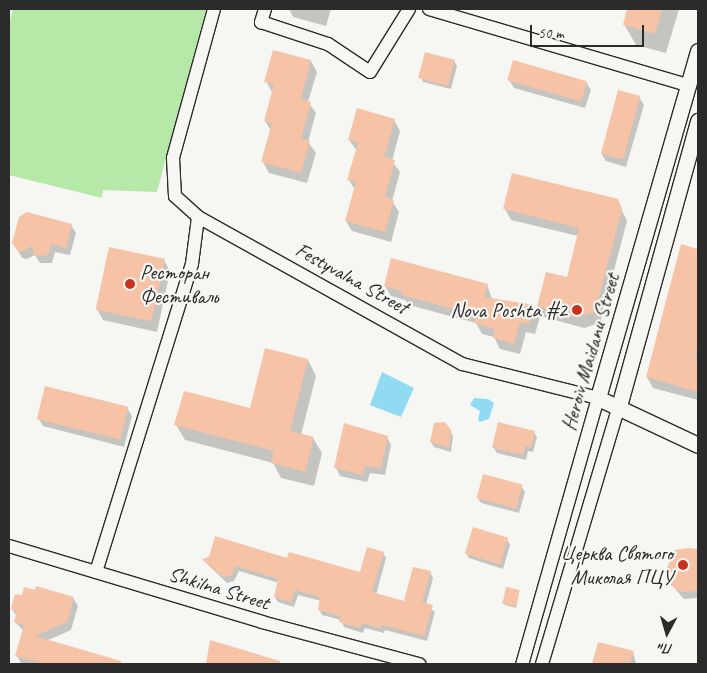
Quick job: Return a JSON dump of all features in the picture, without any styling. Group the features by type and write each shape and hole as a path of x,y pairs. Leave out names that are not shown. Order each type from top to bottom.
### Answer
{"street":[{"name":"Festyvalna Street","path":"214,9 173,158 175,196 198,217 462,364 598,398 619,406 698,445"},
{"path":"265,9 261,22 328,44 370,72 409,9"},
{"path":"428,9 688,85"},
{"name":"Heroiv Maidanu Street","path":"522,664 698,51"},
{"name":"Heroiv Maidanu Street","path":"542,664 619,406 698,121"},
{"path":"96,572 192,264 198,217"},
{"name":"Shkilna Street","path":"9,546 419,664"}],"green space":[{"path":"13,9 206,9 157,192 103,190 102,198 9,175 9,24"}],"water":[{"path":"382,372 414,388 401,417 370,405"},
{"path":"474,398 488,399 494,403 489,419 480,422 478,420 480,411 470,405"}],"building":[{"path":"627,9 662,9 655,34 623,25"},
{"path":"273,50 311,60 301,99 311,102 301,139 310,141 301,173 261,162 272,123 264,121 274,84 264,82"},
{"path":"425,52 455,60 448,86 418,78"},
{"path":"513,60 587,81 581,101 507,80"},
{"path":"618,90 640,96 623,160 601,154"},
{"path":"357,108 395,119 384,157 395,160 385,197 394,200 385,232 345,221 356,182 347,180 358,143 348,140"},
{"path":"512,173 618,199 622,209 595,312 577,317 537,306 546,272 567,277 579,228 503,209"},
{"path":"27,212 72,224 66,248 51,244 48,255 40,256 34,255 32,246 22,252 17,250 12,243 19,217"},
{"path":"681,244 698,249 698,345 695,358 698,359 698,392 646,377"},
{"name":"Ресторан Фестиваль","path":"109,247 165,259 151,321 96,310"},
{"path":"391,258 488,284 484,297 534,305 529,324 520,322 514,344 493,338 495,329 474,323 477,315 401,295 402,291 384,286"},
{"path":"265,348 308,359 290,431 314,437 305,472 271,463 274,451 174,425 184,391 250,408"},
{"path":"45,386 128,407 120,440 37,419"},
{"path":"445,422 451,430 449,448 430,442 434,423"},
{"path":"498,422 535,431 531,447 525,446 523,455 492,448"},
{"path":"344,423 388,436 381,468 365,466 363,475 334,468"},
{"path":"483,474 523,485 516,509 477,498"},
{"path":"473,527 508,538 500,565 465,554"},
{"path":"215,536 287,558 289,552 360,572 367,547 384,552 372,592 404,601 413,567 431,571 422,602 433,605 424,636 382,625 381,628 362,623 360,628 339,622 341,616 318,610 320,597 295,590 291,602 274,597 278,579 236,566 231,576 223,577 202,559 209,557"},
{"name":"Церква Святого Миколая ПЦУ","path":"698,549 698,590 688,592 679,591 668,583 670,576 666,570 675,550"},
{"path":"36,586 74,597 67,622 35,636 121,661 120,664 45,664 15,656 24,625 14,622 17,611 11,609 15,594 22,595 24,587 35,590"},
{"path":"506,587 520,590 516,607 502,604"},
{"path":"210,640 280,661 280,664 206,664"},
{"path":"598,642 634,651 630,664 592,664"}],"place":[{"name":"Ресторан Фестиваль","path":"130,284"},
{"name":"Nova Poshta #2","path":"577,310"},
{"name":"Церква Святого Миколая ПЦУ","path":"683,565"}]}
